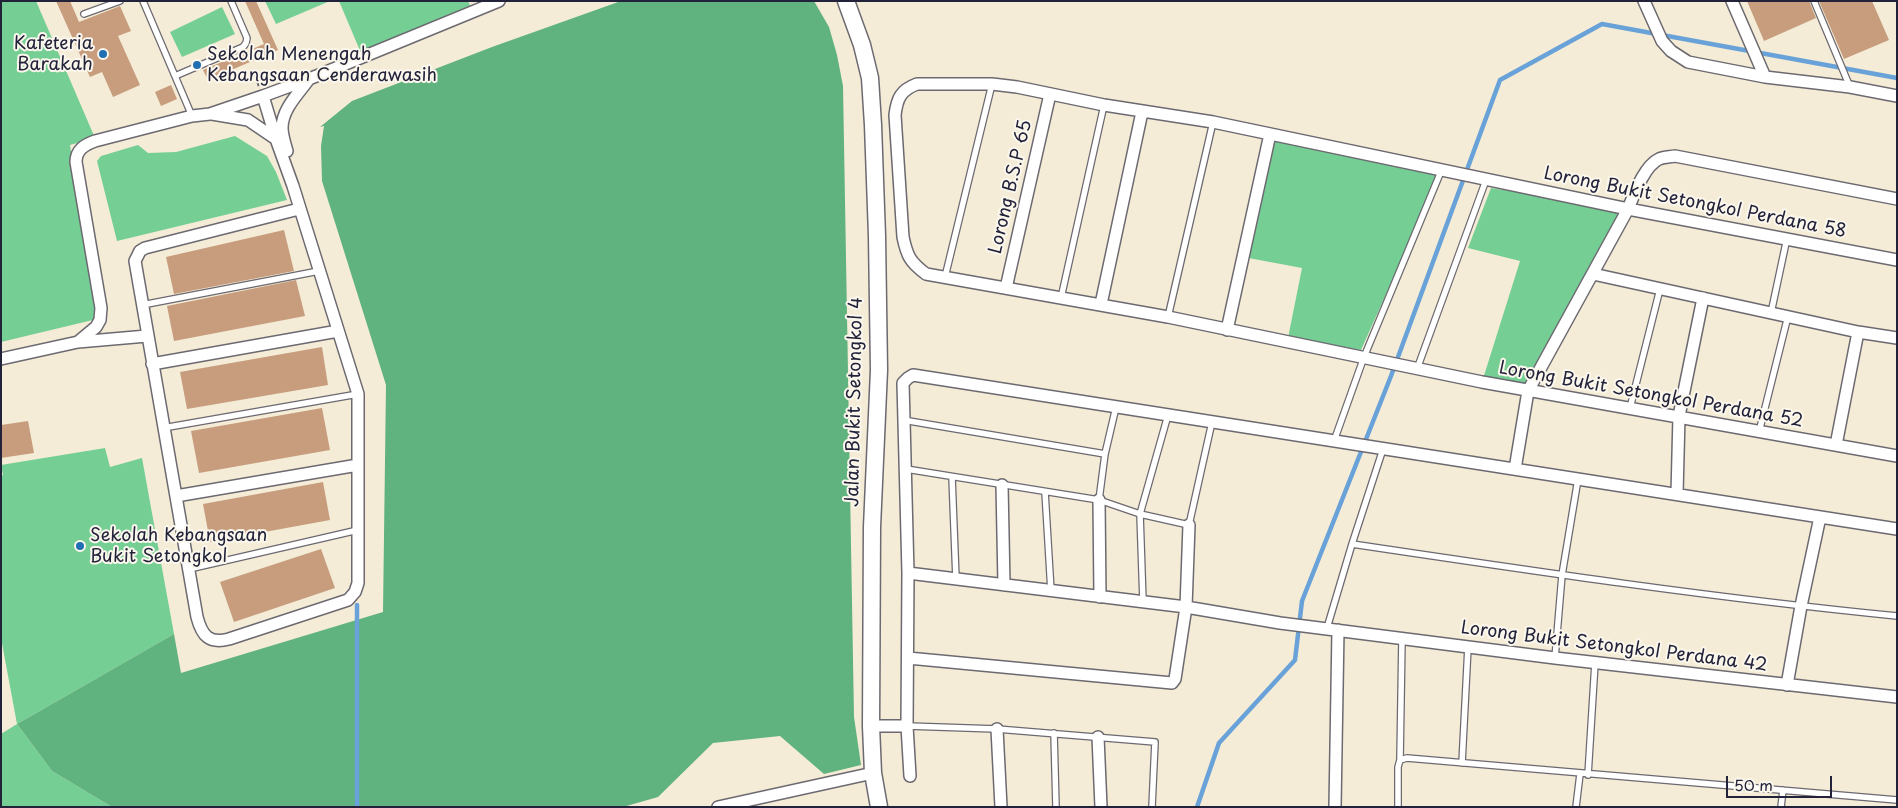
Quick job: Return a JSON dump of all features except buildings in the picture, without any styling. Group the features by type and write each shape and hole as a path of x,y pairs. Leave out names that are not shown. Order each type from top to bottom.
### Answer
{"street":[{"path":"78,342 96,327 100,320 101,308 76,156 84,146 95,141 192,116 210,114 263,96 499,1"},
{"name":"Jalan Bukit Setongkol 4","path":"846,1 862,46 870,78 877,226 879,370 872,527 872,726 873,772 879,807"},
{"path":"1644,1 1662,41 1671,51 1688,62 1764,75 1849,85 1897,96"},
{"path":"1732,1 1764,75"},
{"path":"299,209 145,248 138,254 134,266 197,617 203,632 208,638 216,641 348,600 355,592 358,583 358,394 299,209 282,128 288,107 309,79"},
{"name":"Lorong Bukit Setongkol Perdana 58","path":"926,274 913,264 907,253 903,237 895,115 897,104 906,88 917,84 992,84 1017,87 1142,112 1213,122 1628,209 1897,260"},
{"name":"Lorong B.S.P 65","path":"1006,288 1050,94"},
{"path":"263,96 293,186"},
{"path":"1101,304 1142,112"},
{"path":"210,114 248,120 276,139"},
{"path":"1227,330 1270,134"},
{"path":"1515,469 1528,391 1649,168 1659,158 1674,156 1897,199"},
{"name":"Lorong Bukit Setongkol Perdana 52","path":"926,274 1168,317 1528,391 1679,416 1897,456"},
{"path":"1593,274 1858,332 1897,338"},
{"path":"1678,494 1679,416 1703,298"},
{"path":"152,364 338,331"},
{"path":"1836,445 1858,332"},
{"path":"1,360 78,342 147,336"},
{"path":"910,776 907,726 908,572 903,383 913,375 1897,529"},
{"path":"176,496 358,464"},
{"path":"1002,485 1004,585"},
{"path":"1099,500 1100,597"},
{"path":"1787,685 1820,517"},
{"path":"908,658 1172,683 1175,680 1186,608 1189,524"},
{"name":"Lorong Bukit Setongkol Perdana 42","path":"908,572 1143,602 1280,623 1555,658 1897,697"},
{"path":"1330,629 1335,807"},
{"path":"872,726 907,726"},
{"path":"997,729 1002,807"},
{"path":"1098,737 1101,807"},
{"path":"718,807 873,772"}],"lane":[{"path":"84,14 120,1"},
{"path":"143,1 192,116"},
{"path":"175,76 243,47 246,44 247,38 231,1"},
{"path":"1814,1 1849,85"},
{"path":"946,277 992,84"},
{"path":"1061,298 1104,105"},
{"path":"1168,317 1213,122"},
{"path":"1338,442 1364,357 1447,170"},
{"path":"1416,369 1486,180"},
{"path":"1771,313 1787,238"},
{"path":"142,305 319,271"},
{"path":"1630,408 1660,289"},
{"path":"1759,432 1788,316"},
{"path":"163,428 358,394"},
{"path":"1099,500 1105,454 1116,407"},
{"path":"1143,602 1140,514 1168,415"},
{"path":"903,420 1105,454"},
{"path":"906,469 1099,500 1140,514 1189,524 1212,422"},
{"path":"1330,629 1352,544 1381,449"},
{"path":"952,477 956,579"},
{"path":"1555,658 1562,575 1578,479"},
{"path":"1045,492 1051,591"},
{"path":"189,569 358,530"},
{"path":"1352,544 1562,575 1801,606 1897,616"},
{"path":"1398,807 1402,638"},
{"path":"1462,764 1468,647"},
{"path":"1588,774 1595,663"},
{"path":"907,726 997,729 1155,742 1152,807"},
{"path":"1054,734 1056,807"},
{"path":"1400,760 1407,758 1897,800"},
{"path":"1576,807 1580,774"},
{"path":"1781,807 1783,790"}],"green space":[{"path":"1,1 36,1 95,138 70,145 97,319 1,342"},
{"path":"265,1 330,1 276,24"},
{"path":"339,1 468,1 473,12 361,53"},
{"path":"621,1 814,1 829,27 843,86 854,717 861,765 824,774 780,736 713,743 658,797 623,807 112,807 52,771 17,724 174,634 181,673 383,612 386,385 322,181 321,146 324,126 320,127 352,101 492,47"},
{"path":"222,7 235,34 182,57 170,32"},
{"path":"1270,134 1442,169 1361,350 1288,338 1302,268 1243,257"},
{"path":"235,136 267,156 276,172 287,200 117,241 97,161 101,156 138,145 148,153 176,152"},
{"path":"1491,188 1628,209 1528,391 1482,382 1520,261 1468,248"},
{"name":"Sekolah Kebangsaan Bukit Setongkol","path":"105,448 110,467 142,458 174,634 17,724 1,638 1,476 3,475 1,465"},
{"path":"17,724 52,771 112,807 1,807 1,734"}],"waterway":[{"path":"1197,807 1219,743 1295,660 1302,601 1391,376 1500,80 1602,24 1897,78"},
{"path":"357,605 357,807"}],"place":[{"name":"Kafeteria Barakah","path":"103,54"},
{"name":"Sekolah Menengah Kebangsaan Cenderawasih","path":"197,65"},
{"name":"Sekolah Kebangsaan Bukit Setongkol","path":"80,546"}]}
